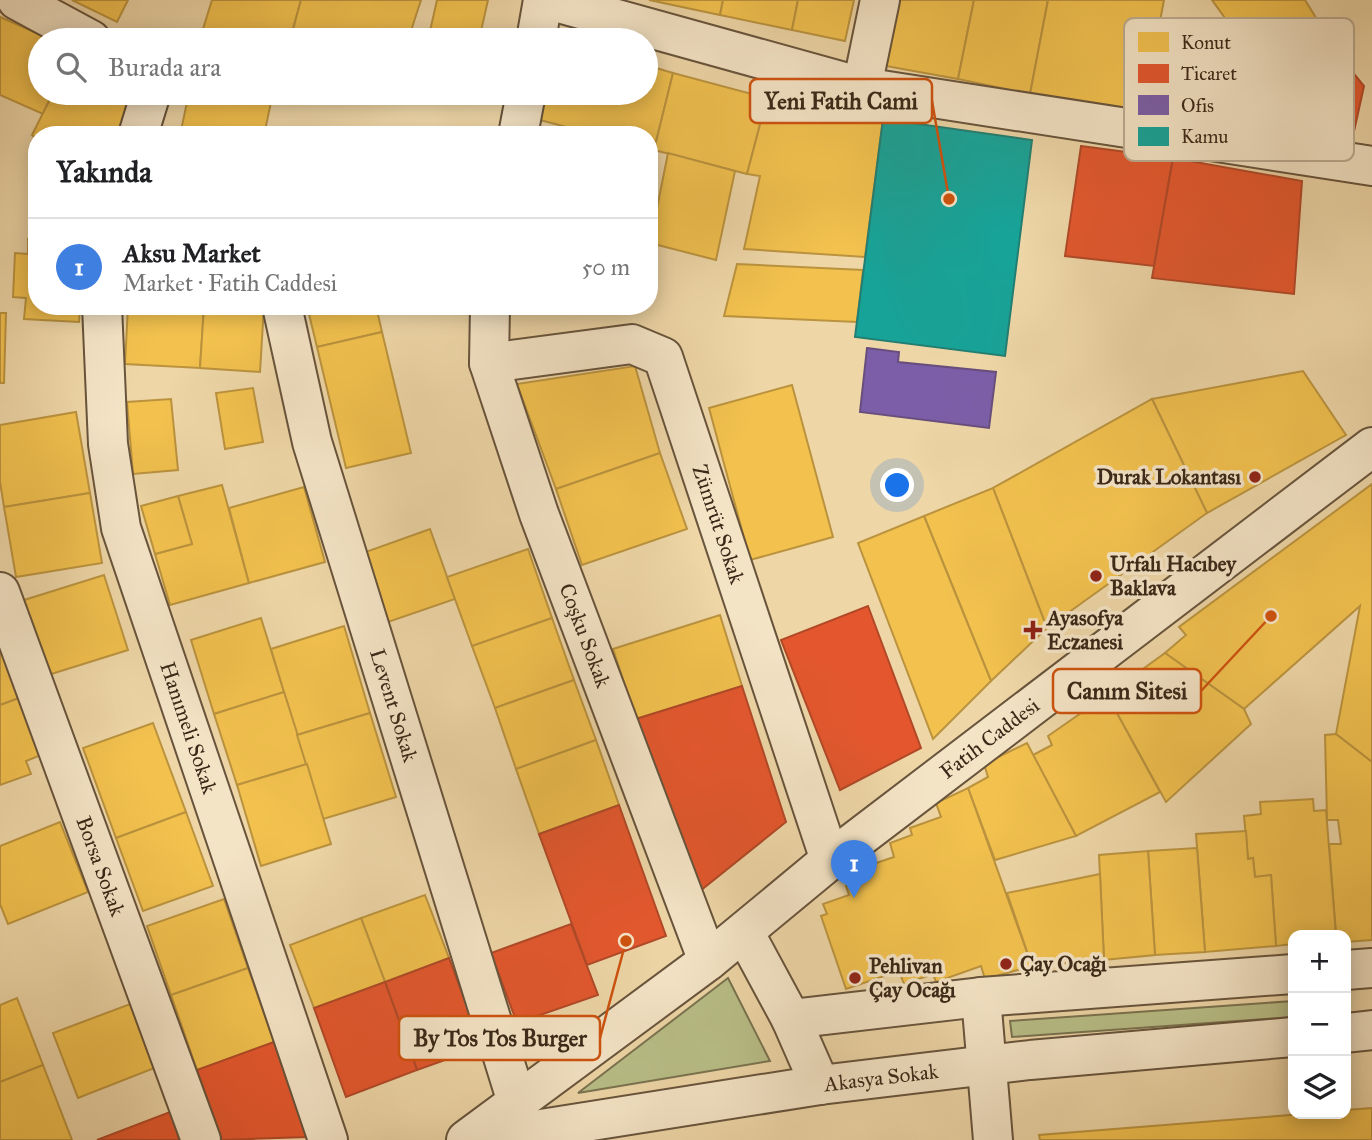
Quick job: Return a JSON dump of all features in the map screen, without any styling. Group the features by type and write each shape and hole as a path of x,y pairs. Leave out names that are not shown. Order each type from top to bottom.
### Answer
{"street":[{"path":"18,0 69,28"},
{"path":"538,28 543,0"},
{"path":"548,0 649,28"},
{"path":"862,87 880,0"},
{"path":"658,30 862,87 1124,128"},
{"path":"141,126 147,105"},
{"path":"520,126 524,105"},
{"path":"1340,161 1372,166"},
{"name":"Hanımeli Sokak","path":"102,315 108,444 121,528 328,1140"},
{"name":"Levent Sokak","path":"284,315 312,442 517,1102"},
{"name":"Coşku Sokak","path":"490,315 489,362 539,514 708,961"},
{"name":"Zümrüt Sokak","path":"489,362 632,344 663,357 830,860"},
{"name":"Fatih Caddesi","path":"466,1140 708,961 830,860 1372,447"},
{"name":"Borsa Sokak","path":"0,592 201,1140"},
{"path":"744,932 791,1019 820,1085"},
{"path":"1351,970 1372,968"},
{"path":"791,1019 981,997 1288,974"},
{"path":"981,997 993,1140"},
{"path":"1351,1032 1372,1030"},
{"name":"Akasya Sokak","path":"471,1140 820,1085 987,1064 1288,1037"}],"green space":[{"path":"728,978 770,1061 578,1093"},
{"path":"1288,1001 1288,1017 1012,1037 1010,1021"}],"building: Konut":[{"path":"72,0 128,0 117,22"},
{"path":"212,0 301,0 293,28 203,28"},
{"path":"301,0 421,0 412,28 293,28"},
{"path":"437,0 488,0 482,28 431,28"},
{"path":"649,0 723,0 720,15"},
{"path":"723,0 798,0 792,30 720,15"},
{"path":"798,0 854,0 845,41 792,30"},
{"path":"899,0 974,0 958,79 886,66"},
{"path":"974,0 1048,0 1030,94 958,79"},
{"path":"1048,0 1164,0 1161,18 1124,18 1124,112 1030,94"},
{"path":"1212,0 1305,0 1316,18 1225,18"},
{"path":"0,17 28,29 28,105 47,105 43,114 0,95"},
{"path":"658,69 673,73 658,134 658,126 563,126 536,119 540,105 658,105"},
{"path":"673,73 767,98 747,174 658,151 658,134"},
{"path":"767,98 883,119 865,257 744,249 760,176 747,174"},
{"path":"47,105 128,105 122,126 36,126"},
{"path":"186,105 270,105 266,126 182,126"},
{"path":"668,153 735,171 716,260 658,245 658,203"},
{"path":"15,253 28,254 28,315 79,315 79,322 24,319 26,298 13,297"},
{"path":"737,264 863,270 857,322 724,316"},
{"path":"0,313 6,313 4,383 0,383"},
{"path":"128,315 203,315 200,368 125,364"},
{"path":"203,315 263,315 260,372 200,368"},
{"path":"309,315 378,315 382,332 317,347"},
{"path":"382,332 411,453 346,468 317,347"},
{"path":"635,366 660,453 556,489 517,384"},
{"path":"1303,371 1346,435 1207,513 1152,399"},
{"path":"792,385 833,537 750,560 709,408"},
{"path":"253,388 263,442 225,449 216,393"},
{"path":"171,399 178,470 133,474 127,402"},
{"path":"1152,399 1207,513 1047,628 993,488"},
{"path":"76,412 90,493 4,507 0,482 0,425"},
{"path":"660,453 687,529 582,565 556,489"},
{"path":"1372,484 1372,762 1336,734 1360,606 1244,709 1165,653 1186,635 1179,627"},
{"path":"222,485 249,583 170,605 155,554 192,544 178,496"},
{"path":"304,487 325,562 249,583 229,508"},
{"path":"993,488 1047,628 991,681 924,516"},
{"path":"90,493 102,563 16,577 4,507"},
{"path":"178,496 192,544 155,554 141,506"},
{"path":"924,516 991,681 933,739 858,543"},
{"path":"430,529 455,599 385,623 360,554"},
{"path":"528,549 552,618 472,646 447,577"},
{"path":"104,575 128,650 45,676 21,601"},
{"path":"720,615 742,686 636,719 613,649"},
{"path":"261,618 284,692 214,714 191,640"},
{"path":"552,618 574,680 495,708 472,646"},
{"path":"344,626 370,713 297,735 271,649"},
{"path":"0,647 19,698 0,705"},
{"path":"1165,653 1244,709 1251,724 1166,802 1107,695"},
{"path":"574,680 596,740 516,769 495,708"},
{"path":"284,692 307,764 237,785 214,714"},
{"path":"1107,695 1160,792 1076,836 1033,755 1052,745 1048,736"},
{"path":"19,698 41,755 26,761 31,774 0,785 0,705"},
{"path":"370,713 396,797 323,819 297,735"},
{"path":"153,723 186,812 116,838 83,748"},
{"path":"1336,734 1372,762 1372,940 1351,942 1351,930 1336,930 1329,844 1341,844 1338,820 1327,820 1325,735"},
{"path":"596,740 619,805 539,834 516,769"},
{"path":"1027,743 1076,836 995,860 968,788 988,777 984,764"},
{"path":"307,764 331,844 261,866 237,785"},
{"path":"968,788 1032,966 985,979 981,966 936,982 933,974 904,984 899,971 846,989 821,916 827,914 823,904 849,895 846,886 867,878 864,867 894,857 890,843 912,835 910,828 941,817 936,803"},
{"path":"1313,799 1314,811 1326,810 1336,930 1288,930 1288,945 1276,946 1271,875 1255,877 1253,858 1248,859 1244,816 1261,814 1260,802"},
{"path":"186,812 213,886 143,911 116,838"},
{"path":"60,822 88,892 8,924 0,904 0,846"},
{"path":"1246,831 1248,859 1253,858 1255,877 1271,875 1276,946 1205,952 1196,834"},
{"path":"1197,848 1205,952 1155,955 1148,851"},
{"path":"1148,851 1155,955 1104,960 1099,855"},
{"path":"1100,874 1104,960 1032,966 1007,893"},
{"path":"425,895 449,958 385,982 361,918"},
{"path":"224,899 248,968 171,995 147,926"},
{"path":"361,918 385,982 314,1008 290,945"},
{"path":"248,968 274,1042 197,1070 171,995"},
{"path":"17,998 43,1065 0,1082 0,1005"},
{"path":"133,1003 157,1067 78,1098 53,1033"},
{"path":"43,1065 72,1140 0,1140 0,1082"},
{"path":"1372,1108 1372,1140 1040,1140 1039,1135 1288,1115 1288,1119 1351,1119 1351,1110"}],"building: Ticaret":[{"path":"1354,74 1364,86 1354,131"},
{"path":"1081,146 1124,152 1124,161 1172,161 1154,266 1065,256"},
{"path":"1172,161 1190,161 1302,181 1294,294 1152,278"},
{"path":"868,606 921,748 840,790 781,640"},
{"path":"742,686 786,822 695,895 636,719"},
{"path":"619,805 666,936 587,965 539,834"},
{"path":"571,924 598,995 517,1023 491,953"},
{"path":"449,958 482,1047 417,1070 385,982"},
{"path":"385,982 417,1070 346,1097 314,1008"},
{"path":"274,1042 307,1137 222,1140 197,1070"},
{"path":"170,1112 180,1140 97,1140"}],"building: Ofis":[{"path":"867,348 899,352 898,362 996,372 989,428 860,412"}],"building: Kamu":[{"path":"883,119 1032,140 1005,356 855,337"}],"place":[{"name":"Yeni Fatih Cami","path":"949,199"},
{"name":"Durak Lokantası","path":"1255,477"},
{"name":"Urfalı Hacıbey Baklava","path":"1096,576"},
{"name":"Canım Sitesi","path":"1271,616"},
{"name":"Ayasofya Eczanesi","path":"1033,630"},
{"name":"Aksu Market","path":"854,898"},
{"name":"By Tos Tos Burger","path":"626,941"},
{"name":"Çay Ocağı","path":"1006,964"},
{"name":"Pehlivan Çay Ocağı","path":"855,978"}]}
